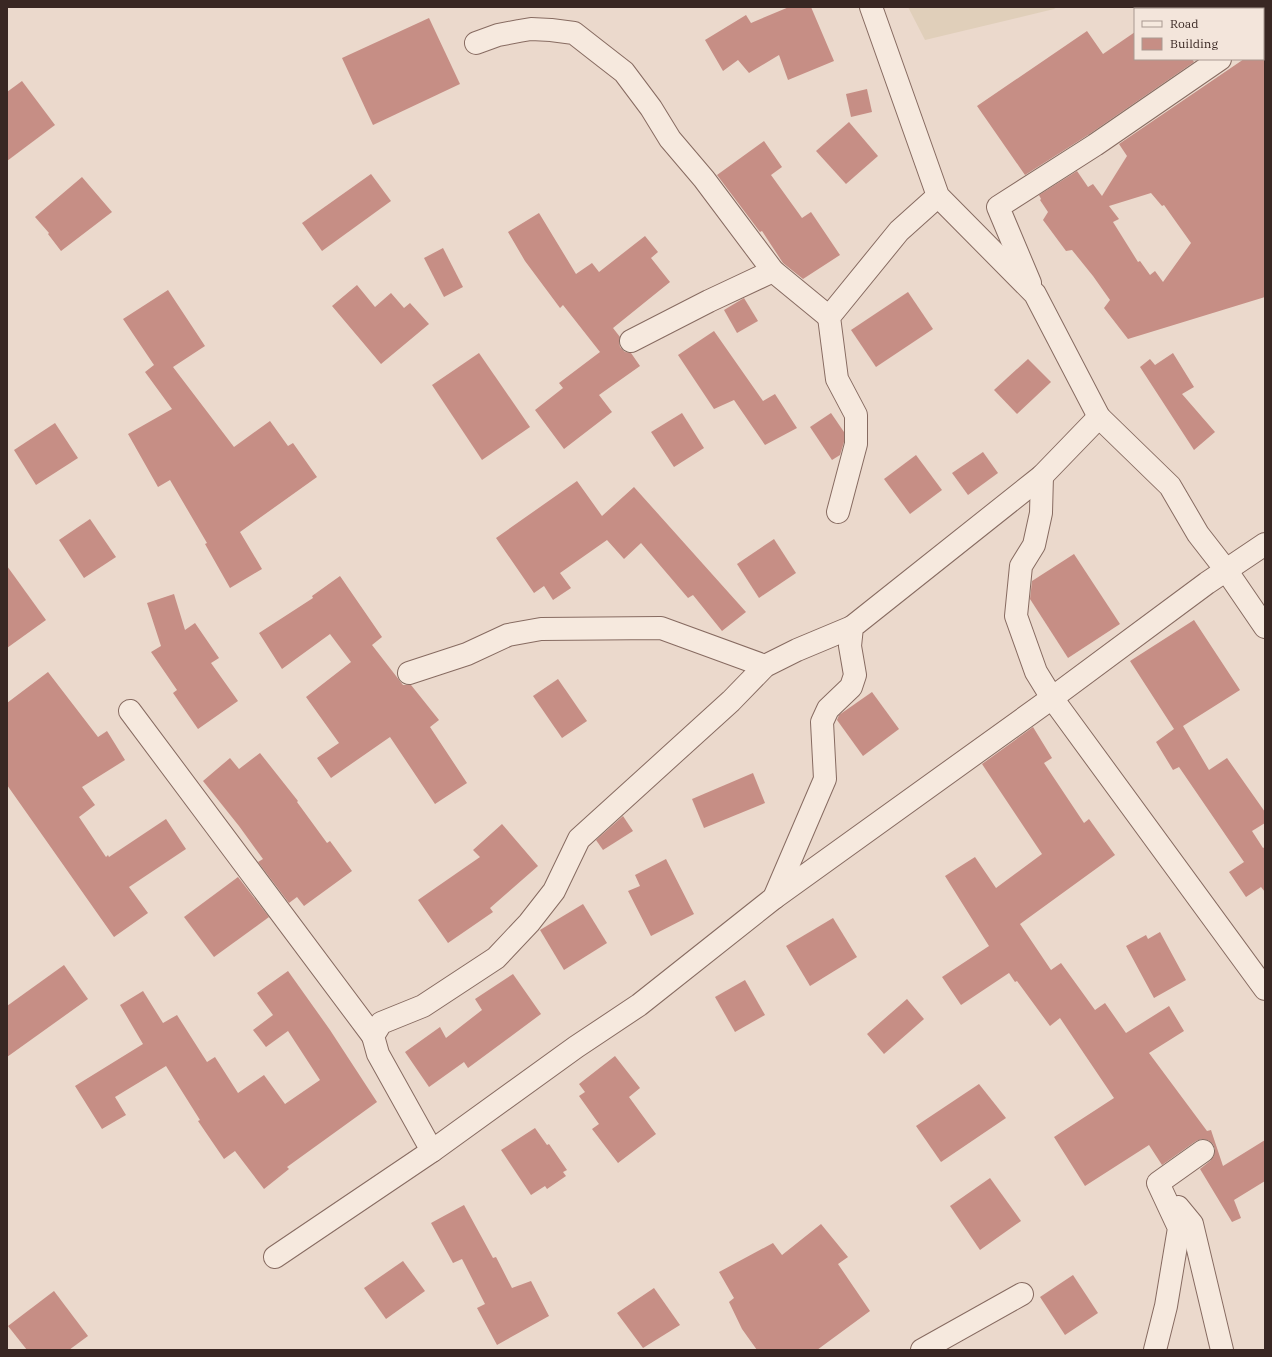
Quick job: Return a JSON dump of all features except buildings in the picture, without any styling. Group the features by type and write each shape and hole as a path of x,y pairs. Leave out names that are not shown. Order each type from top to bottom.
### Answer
{"street":[{"path":"871,7 938,196 1035,294"},
{"path":"476,43 498,35 531,29 574,33 591,46 624,72 651,108 670,139 704,179 773,271 829,317 837,379 856,415 856,444 838,512"},
{"path":"1219,60 1095,145 998,207 1035,294 1099,417 1170,486 1198,534 1226,570 1265,627"},
{"path":"829,317 899,231 938,196"},
{"path":"631,341 709,301 773,271"},
{"path":"373,1036 381,1023 423,1006 496,958 529,923 554,891 579,839 731,701 765,666 797,650 852,627 1042,476 1099,417"},
{"path":"1042,476 1041,513 1034,545 1020,566 1016,616 1036,672 1052,698 1265,989"},
{"path":"275,1257 432,1151 576,1047 639,1005 774,898 1052,698 1207,583 1265,544"},
{"path":"774,898 825,779 822,722 828,709 851,687 855,675 850,646 852,627"},
{"path":"409,673 468,654 508,635 541,629 661,628 765,666"},
{"path":"130,712 373,1036 378,1054 432,1151"},
{"path":"1158,1183 1203,1151"},
{"path":"1155,1350 1166,1306 1179,1228 1158,1183"},
{"path":"1158,1183 1192,1224 1222,1350"},
{"path":"922,1350 1022,1294"}],"shaded area":[{"path":"908,7 1057,7 1054,9 925,40"}]}
